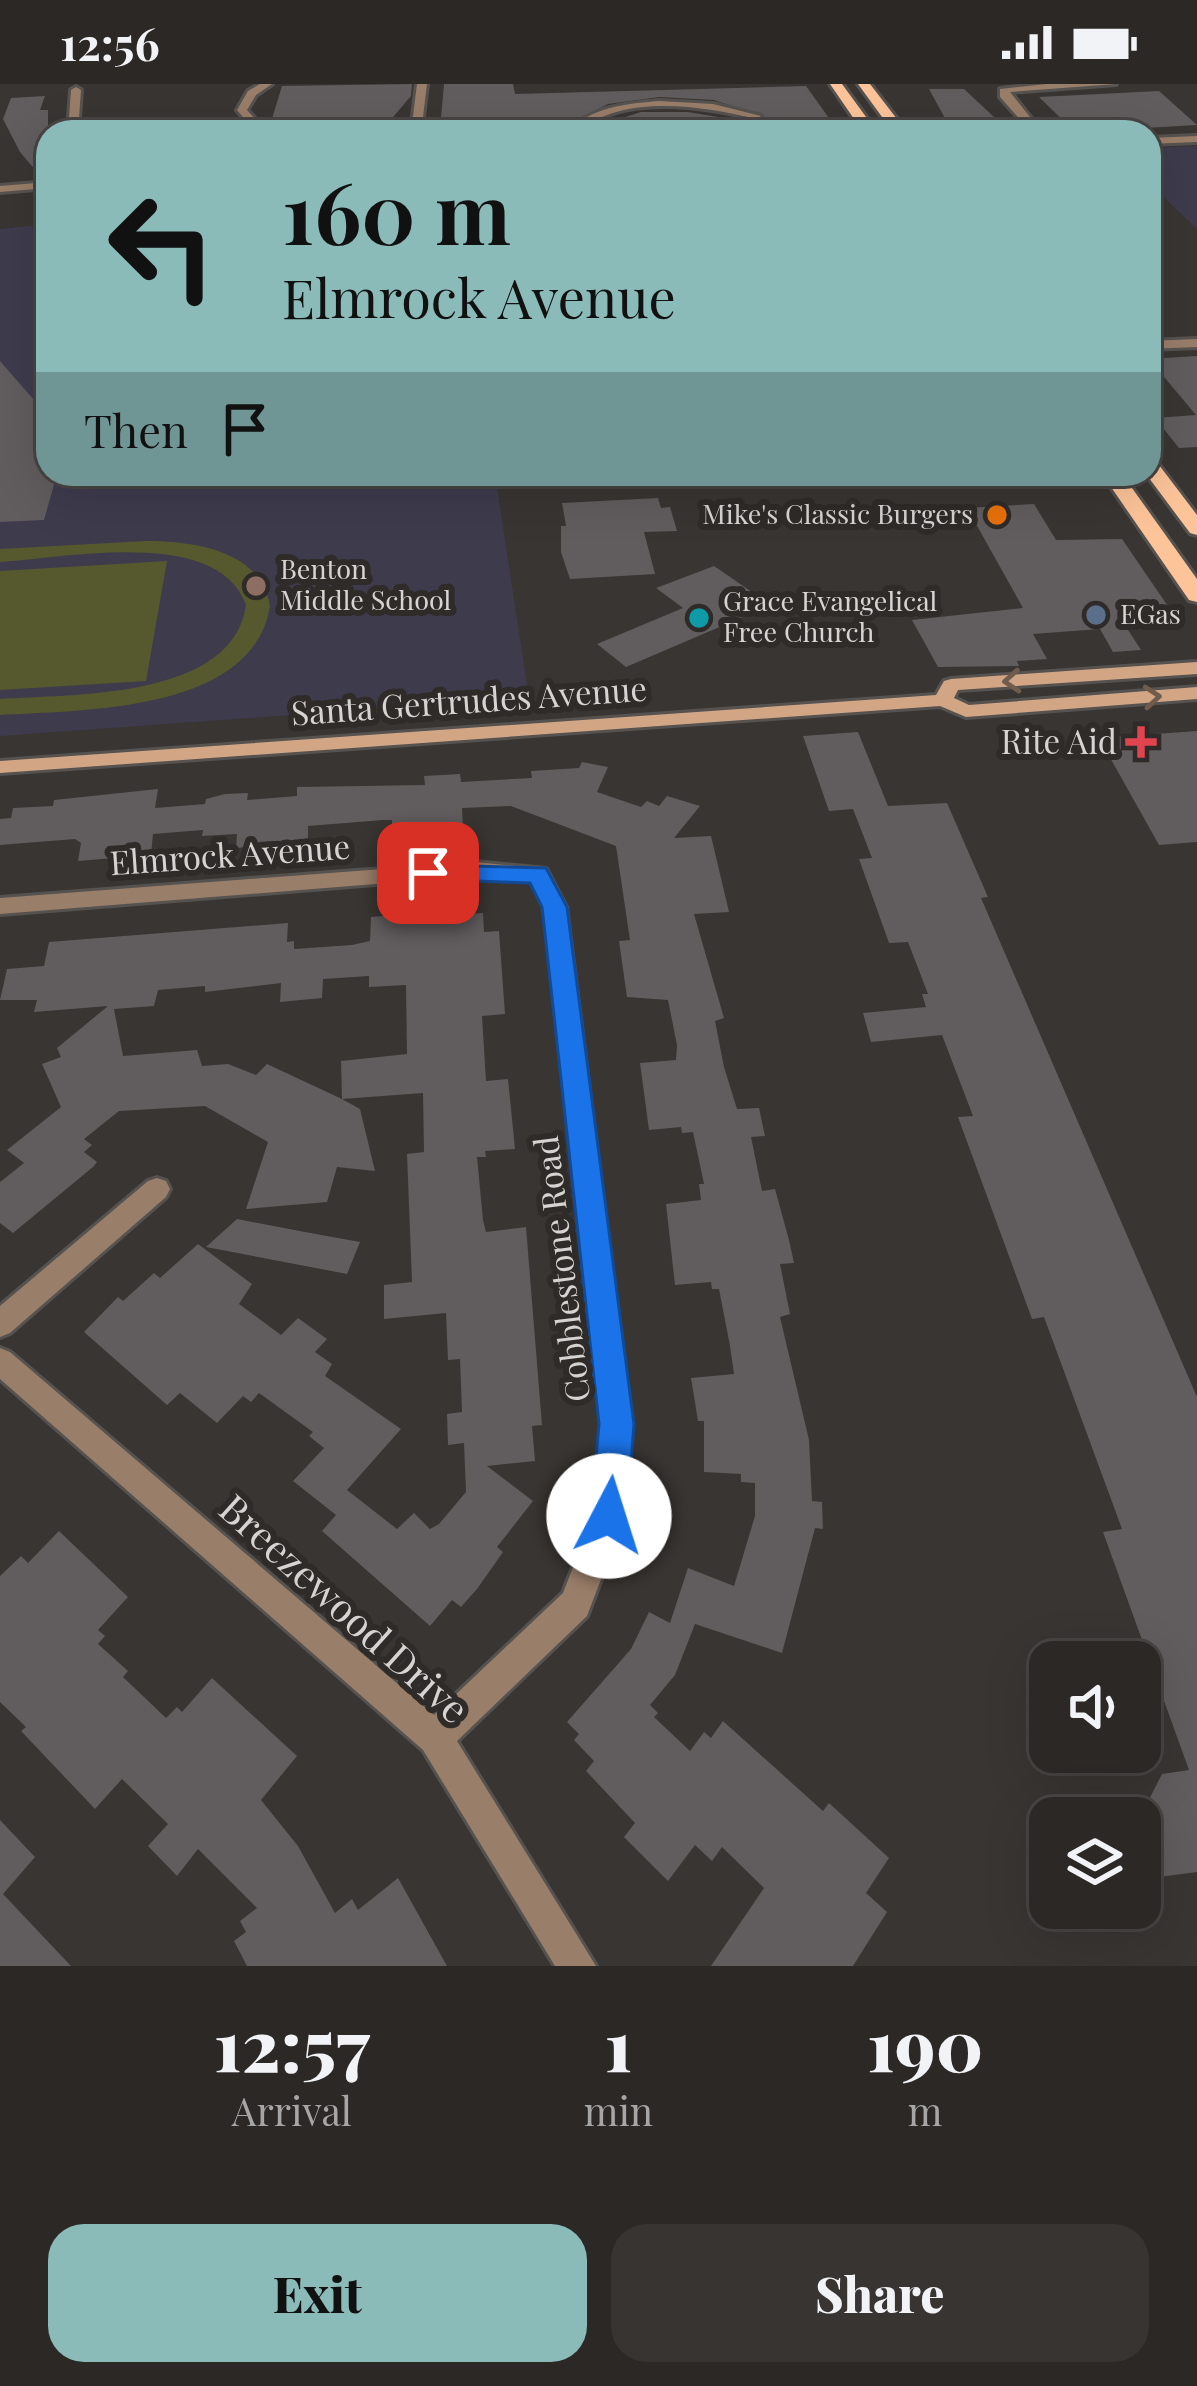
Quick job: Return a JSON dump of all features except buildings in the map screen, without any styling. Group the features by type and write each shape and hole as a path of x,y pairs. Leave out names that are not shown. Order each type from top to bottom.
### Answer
{"main road":[{"path":"836,84 862,120"},
{"path":"864,84 891,120"},
{"path":"1161,483 1197,529"},
{"path":"1120,486 1197,595"},
{"name":"Santa Gertrudes Avenue","path":"943,700 951,685 1197,668"},
{"name":"Santa Gertrudes Avenue","path":"0,767 943,700 966,711 1197,693"}],"street":[{"path":"249,120 242,110 252,93 267,84"},
{"path":"418,120 422,84"},
{"path":"1026,120 1004,95 1005,89 1111,84"},
{"path":"74,120 76,91"},
{"path":"585,120 593,113 616,109 724,106 757,116"},
{"path":"1161,140 1197,139"},
{"path":"0,189 36,185"},
{"path":"1161,344 1197,343"},
{"name":"Elmrock Avenue","path":"0,906 475,869 538,874"},
{"name":"Cobblestone Road","path":"435,1738 575,1604 609,1516 616,1424 555,907 538,874"},
{"path":"0,1324 157,1189"},
{"name":"Breezewood Drive","path":"0,1361 435,1738 578,1966"}],"shaded area":[{"path":"1197,146 1197,229 1161,194 1161,148"},
{"name":"Benton Middle School","path":"36,225 36,486 497,486 529,698 0,736 0,229"}],"green space":[{"path":"146,541 204,547 253,572 270,606 257,641 232,667 198,686 159,699 117,707 0,715 0,699 105,692 181,675 212,659 235,636 246,605 230,580 205,564 137,552 0,562 0,549"},
{"path":"167,561 146,681 0,690 0,571"}],"place":[{"name":"Mike's Classic Burgers","path":"997,515"},
{"name":"Benton Middle School","path":"256,586"},
{"name":"EGas","path":"1096,615"},
{"name":"Grace Evangelical Free Church","path":"699,618"},
{"name":"Rite Aid","path":"1141,742"}],"route":[{"path":"428,873 475,869 538,874 555,907 616,1424 609,1516"}]}
